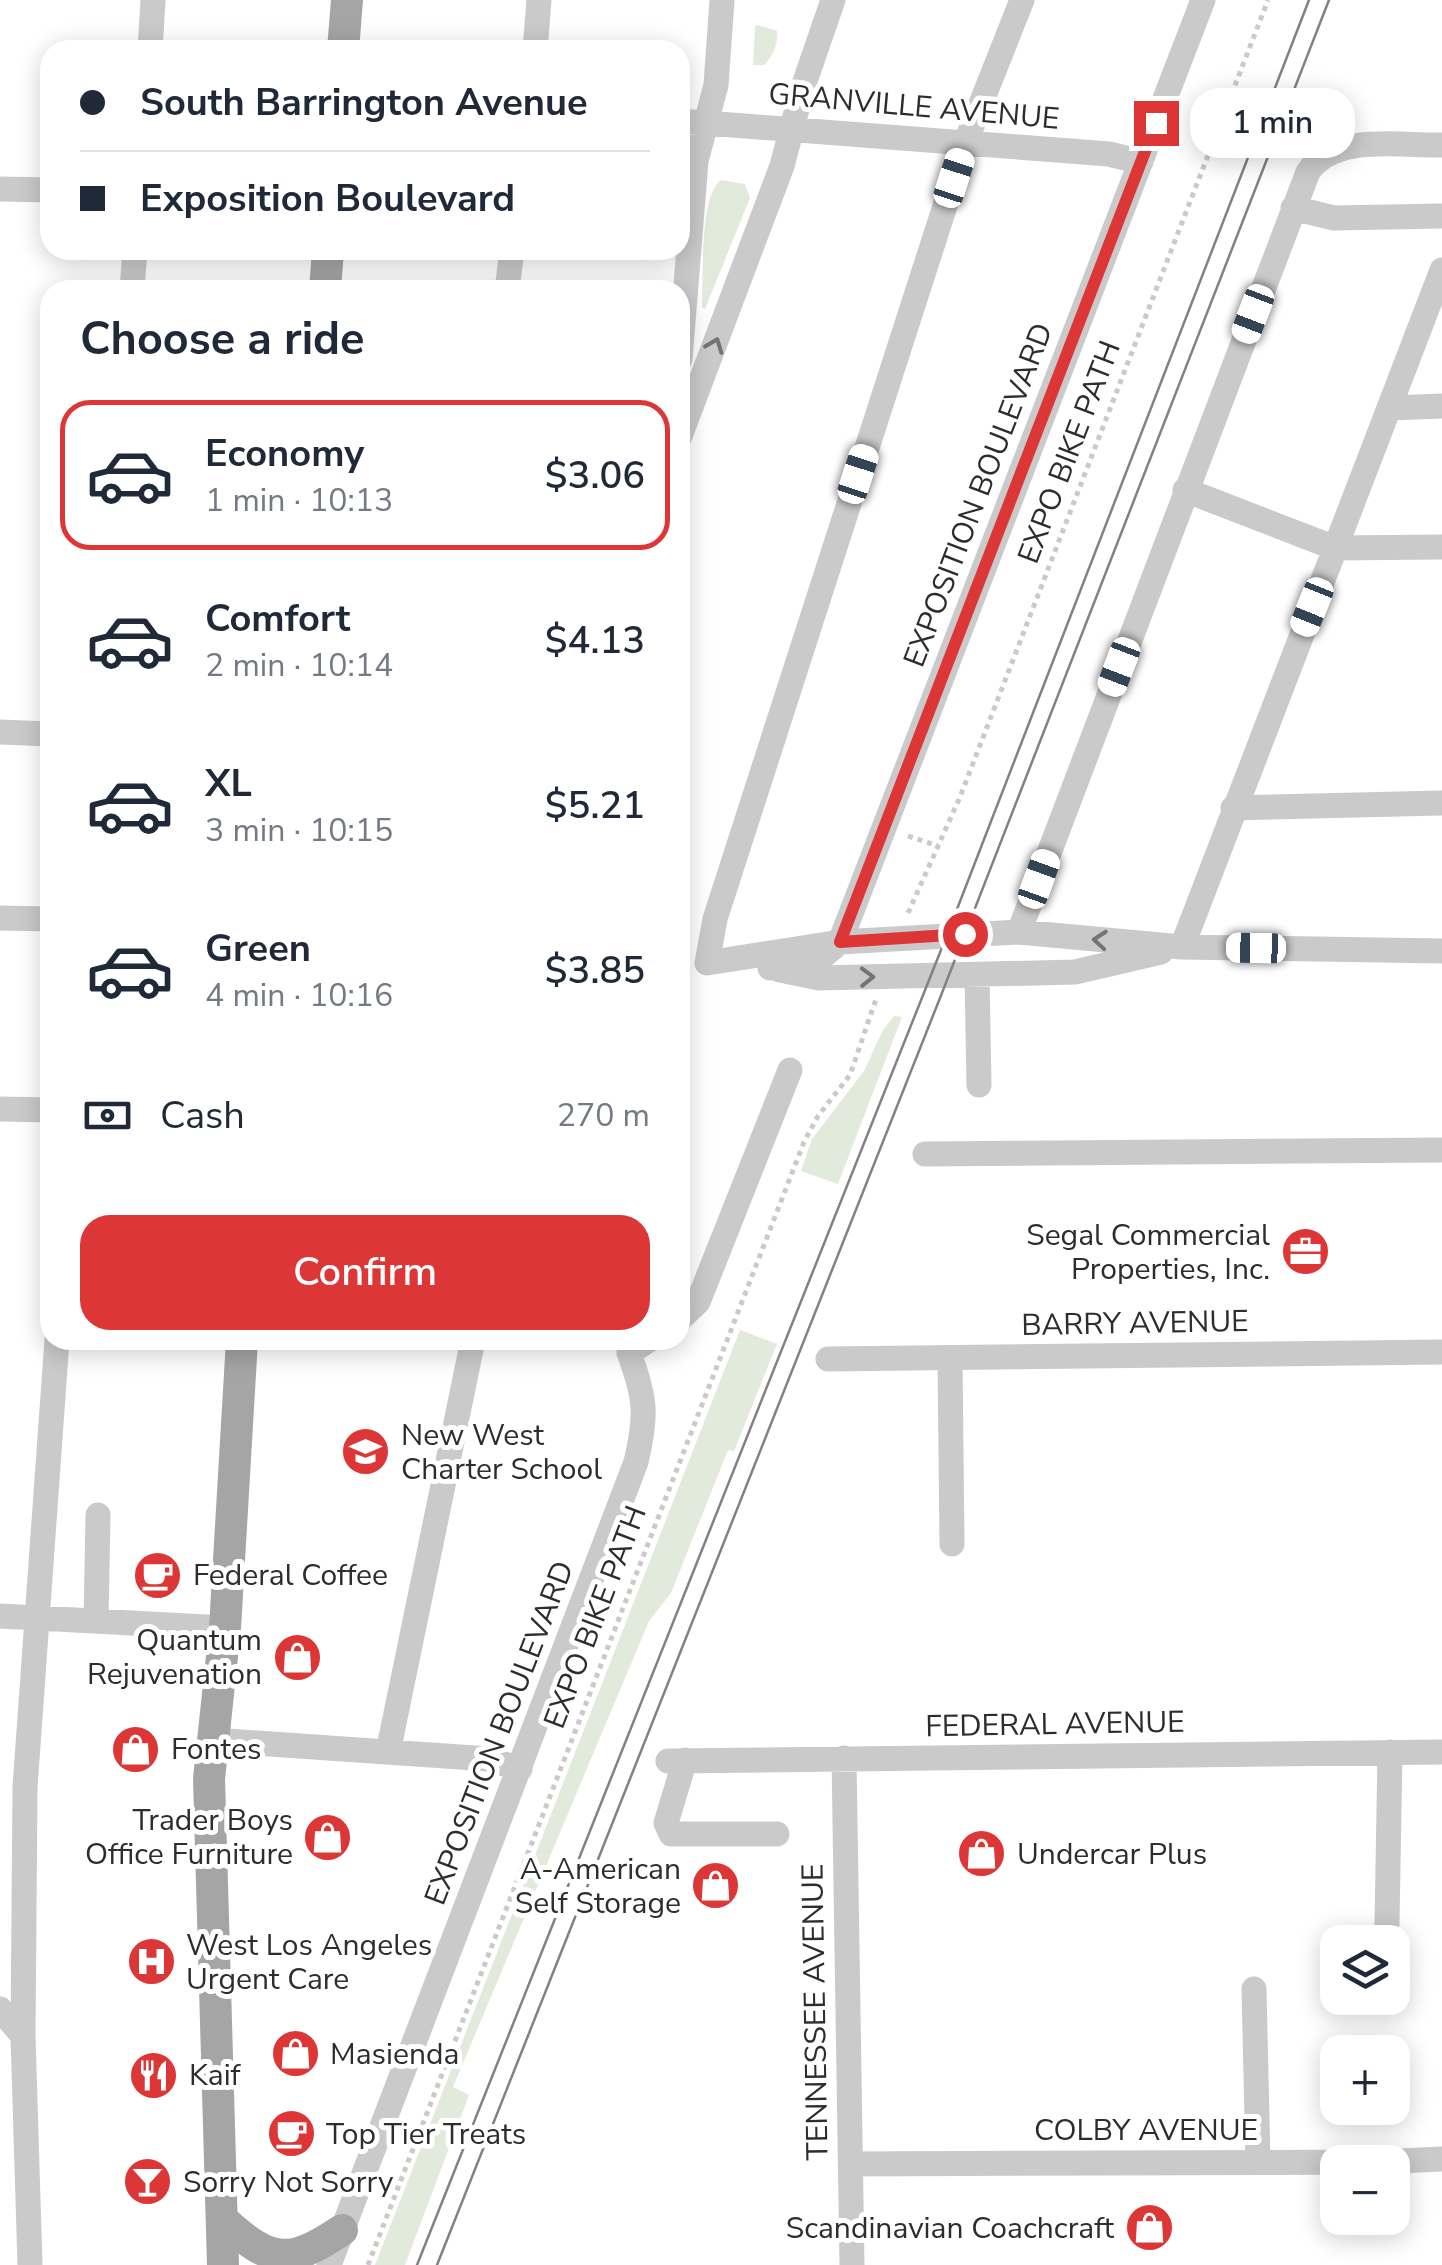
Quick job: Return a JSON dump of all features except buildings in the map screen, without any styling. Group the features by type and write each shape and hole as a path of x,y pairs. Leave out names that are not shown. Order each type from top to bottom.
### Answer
{"main road":[{"path":"344,40 347,0"},
{"path":"223,2265 208,1779 225,1628 241,1350"},
{"path":"224,2221 275,2262 292,2262 323,2249 342,2230"}],"street":[{"path":"151,40 153,0"},
{"path":"536,40 539,0"},
{"path":"690,235 696,161 716,85 722,0"},
{"path":"690,410 782,166 833,0"},
{"path":"708,964 714,919 965,144 1022,0"},
{"name":"EXPOSITION BOULEVARD","path":"840,942 1203,0"},
{"name":"GRANVILLE AVENUE","path":"690,122 1108,154 1141,162"},
{"path":"1019,932 1308,172 1317,158 1349,146 1442,145"},
{"path":"0,189 40,190"},
{"path":"1294,208 1334,218 1442,216"},
{"path":"1182,948 1442,270"},
{"path":"1390,408 1442,406"},
{"path":"1185,490 1335,548 1442,547"},
{"path":"0,732 40,734"},
{"path":"1233,808 1442,803"},
{"path":"0,918 40,919"},
{"path":"708,964 840,942 1019,932 1182,948 1442,951"},
{"path":"1019,932 1034,952 1076,972"},
{"path":"770,968 824,956 840,942"},
{"path":"690,962 770,968 819,978 978,975 1076,972 1182,948"},
{"path":"978,975 979,1085"},
{"path":"690,1310 698,1302 790,1070"},
{"path":"0,1109 40,1110"},
{"path":"924,1154 1442,1150"},
{"path":"30,2265 12,1787 36,1618 56,1350"},
{"path":"388,1752 471,1350"},
{"name":"EXPOSITION BOULEVARD","path":"329,2265 636,1462 646,1422 635,1350"},
{"name":"BARRY AVENUE","path":"828,1359 1442,1352"},
{"path":"950,1358 952,1544"},
{"path":"96,1621 98,1515"},
{"path":"0,1616 225,1628"},
{"path":"212,1740 489,1759 520,1769"},
{"path":"1387,1924 1390,1752"},
{"name":"FEDERAL AVENUE","path":"776,1834 671,1834 666,1823 676,1760 1442,1752"},
{"name":"TENNESSEE AVENUE","path":"844,1758 852,2265"},
{"path":"1254,1988 1258,2162"},
{"path":"0,2009 23,2036"},
{"name":"COLBY AVENUE","path":"850,2164 1442,2159"}],"path":[{"name":"EXPO BIKE PATH","path":"906,918 968,778 1268,0"},
{"path":"884,828 938,846"},
{"name":"EXPO BIKE PATH","path":"368,2265 804,1142 818,1116 850,1075 878,994"}],"green space":[{"path":"758,25 777,31 774,50 764,65 753,65"},
{"path":"721,180 745,184 750,198 705,309 702,307 706,219 714,188"},
{"path":"894,1016 902,1017 838,1184 801,1171 812,1139 864,1071"},
{"path":"740,1330 777,1344 734,1451 728,1450 671,1593 649,1621 453,2087 469,2095 405,2265 375,2265"}],"tram line":[{"path":"417,2265 947,935 1309,0"},
{"path":"437,2265 940,998 1329,0"}],"place":[{"name":"Segal Commercial Properties, Inc.","path":"1305,1252"},
{"name":"New West Charter School","path":"366,1452"},
{"name":"Federal Coffee","path":"158,1575"},
{"name":"Quantum Rejuvenation","path":"297,1657"},
{"name":"Fontes","path":"136,1749"},
{"name":"Trader Boys Office Furniture","path":"328,1837"},
{"name":"Undercar Plus","path":"982,1854"},
{"name":"A-American Self Storage","path":"716,1886"},
{"name":"West Los Angeles Urgent Care","path":"151,1962"},
{"name":"Masienda","path":"295,2054"},
{"name":"Kaif","path":"154,2075"},
{"name":"Top Tier Treats","path":"291,2134"},
{"name":"Sorry Not Sorry","path":"148,2182"},
{"name":"Scandinavian Coachcraft","path":"1149,2228"}],"route":[{"path":"965,934 840,942 1156,123"}]}
